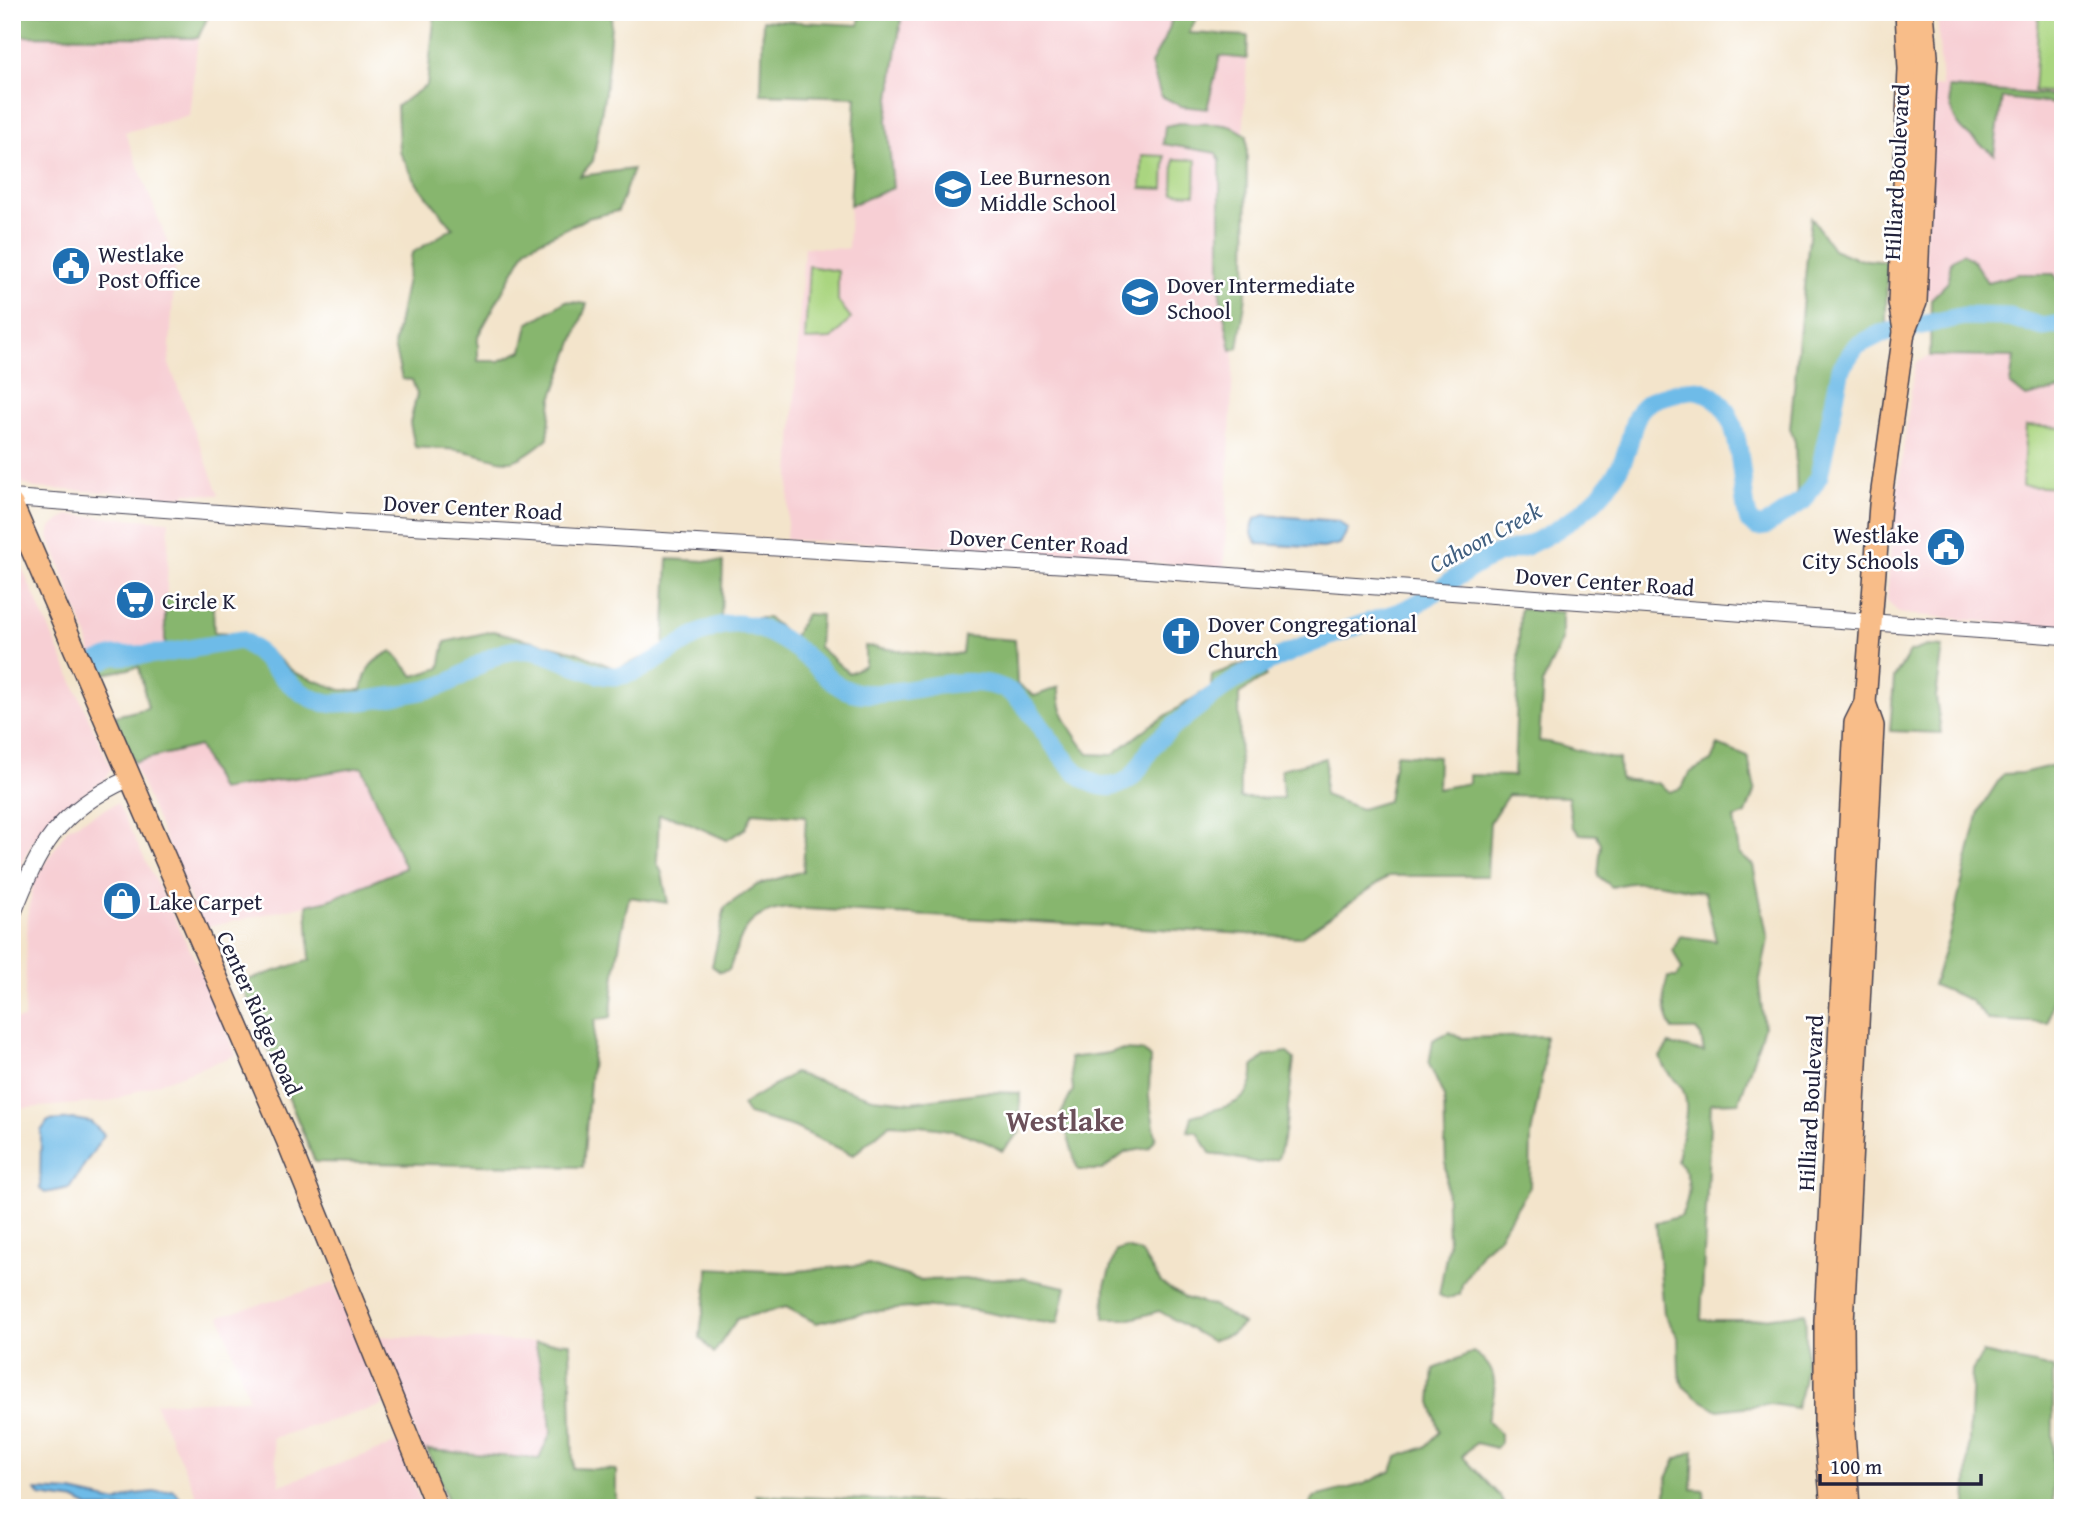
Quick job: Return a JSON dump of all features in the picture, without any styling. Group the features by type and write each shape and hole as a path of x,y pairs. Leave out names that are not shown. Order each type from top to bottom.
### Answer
{"main road":[{"name":"Hilliard Boulevard","path":"1906,12 1909,69 1908,305"},
{"name":"Hilliard Boulevard","path":"1849,1508 1844,1432 1843,1323 1873,726 1865,703 1878,517 1908,305 1927,56 1923,12"},
{"name":"Center Ridge Road","path":"12,504 128,779 287,1140 437,1508"},
{"name":"Hilliard Boulevard","path":"1832,1508 1825,1432 1825,1321 1855,723 1865,703"}],"street":[{"name":"Dover Center Road","path":"12,498 344,522 1107,567 2063,636"},
{"path":"12,916 34,860 66,817 88,801 128,779"}],"shaded area":[{"name":"Dover Intermediate School","path":"860,12 1172,12 1171,32 1248,36 1224,568 902,544 786,540 804,247 848,249"},
{"path":"1937,12 2063,12 2063,287 2053,274 2019,274 1987,283 1974,262 1951,261 1948,282 1931,299 1922,291 1934,86 1942,87"},
{"path":"12,36 198,38 189,116 125,132 175,262 169,364 219,495 186,493 184,497 35,488 24,484 12,470 12,255 22,237 15,211 12,212"},
{"path":"1930,356 2015,357 2026,397 2063,389 2063,629 1899,613 1887,600 1891,538 1915,363"},
{"path":"68,515 169,521 165,648 91,658 88,639 49,537 51,527"},
{"path":"12,545 111,768 107,778 63,809 42,831 29,848 12,885"},
{"path":"199,746 221,790 361,767 405,869 329,900 202,928 133,763"},
{"path":"117,803 206,982 236,1055 107,1102 12,1109 12,1020 24,1019 28,913 34,881 68,828"},
{"path":"334,1283 384,1405 272,1438 280,1485 398,1443 423,1508 202,1508 155,1403 249,1399 220,1316"},
{"path":"377,1336 535,1342 548,1399 551,1432 539,1460 422,1451"}],"green space":[{"path":"12,12 210,12 198,38 12,36"},
{"path":"435,12 612,12 606,86 593,161 580,176 633,169 618,211 588,218 527,247 478,336 478,361 499,361 522,351 528,324 566,301 587,304 552,399 548,438 516,460 500,460 458,450 415,447 410,423 417,394 412,380 402,379 394,346 412,253 453,228 417,184 399,151 397,106 427,85"},
{"path":"860,12 902,12 887,120 893,188 850,205 856,97 761,94 763,20 859,25"},
{"path":"1062,12 1142,12 1142,21 1062,16"},
{"path":"1172,12 1200,12 1189,33 1248,36 1247,59 1220,56 1207,109 1181,106 1161,96 1151,64 1167,33"},
{"path":"2039,12 2063,12 2063,93 2034,91"},
{"path":"1948,88 2063,96 2063,105 2002,98 1994,154 1960,127 1952,112"},
{"path":"1180,123 1223,125 1239,130 1247,136 1246,296 1238,348 1231,350 1220,295 1220,160 1216,153 1163,144 1165,126"},
{"path":"1142,155 1165,156 1164,189 1141,188"},
{"path":"1174,159 1196,160 1195,194 1173,193"},
{"path":"1811,217 1833,249 1857,259 1887,262 1886,326 1880,334 1856,346 1841,368 1819,476 1804,500 1797,499 1795,442 1790,428"},
{"path":"1962,253 1974,262 1987,282 2019,274 2054,274 2063,287 2063,389 2026,397 2010,384 2014,357 1930,356 1931,299 1948,282 1951,261"},
{"path":"809,266 838,271 838,301 851,318 832,339 805,340"},
{"path":"2026,426 2063,428 2063,488 2022,486"},
{"path":"668,559 723,562 721,618 768,618 793,638 806,614 821,615 819,647 849,673 865,665 865,646 942,656 962,653 964,636 1015,640 1017,684 1035,696 1059,687 1064,715 1088,754 1112,755 1151,725 1211,687 1212,675 1266,656 1266,676 1239,694 1240,798 1283,798 1281,769 1326,758 1324,795 1361,809 1388,801 1396,754 1438,757 1437,789 1469,783 1469,775 1514,776 1520,609 1562,612 1562,640 1543,682 1539,741 1619,759 1620,779 1658,783 1669,792 1682,788 1689,773 1711,761 1718,745 1748,757 1755,789 1746,814 1734,819 1739,854 1753,865 1768,939 1759,984 1764,1027 1739,1102 1711,1103 1701,1320 1748,1320 1805,1313 1806,1361 1796,1408 1770,1404 1718,1410 1683,1386 1679,1373 1678,1337 1664,1314 1656,1223 1681,1216 1687,1202 1688,1180 1677,1161 1686,1101 1682,1088 1666,1070 1660,1057 1669,1044 1704,1052 1701,1036 1696,1030 1673,1030 1667,1017 1664,998 1668,977 1677,977 1682,969 1673,950 1680,936 1716,941 1705,893 1647,883 1612,887 1598,876 1601,844 1597,835 1580,834 1572,826 1568,797 1508,795 1490,822 1487,876 1389,876 1300,937 788,908 773,911 754,920 742,935 729,970 720,972 712,966 725,907 757,885 803,871 806,816 753,812 746,828 727,840 680,819 659,815 657,863 662,873 668,903 629,897 617,957 611,1017 595,1020 583,1167 315,1162 241,982 310,960 307,905 329,900 405,868 362,767 220,790 199,746 134,762 115,716 148,708 139,667 98,675 91,658 165,648 165,596 213,606 214,632 248,634 295,673 341,690 362,690 365,676 371,666 392,651 414,676 440,668 445,642 493,631 576,652 616,669 664,649"},
{"path":"1927,646 1943,647 1936,697 1941,733 1890,731 1894,678 1910,652"},
{"path":"2063,763 2063,952 2048,1023 1988,1020 1970,1000 1933,985 1948,940 1979,811 2003,774 2022,773"},
{"path":"1449,1032 1461,1038 1545,1036 1544,1066 1531,1135 1530,1187 1498,1237 1482,1251 1462,1284 1460,1294 1447,1299 1439,1295 1448,1245 1444,1097 1429,1064 1433,1040"},
{"path":"1118,1050 1143,1051 1150,1058 1149,1097 1156,1138 1149,1148 1126,1152 1102,1170 1078,1170 1061,1114 1073,1090 1070,1058"},
{"path":"1286,1052 1294,1059 1285,1133 1278,1159 1259,1163 1210,1153 1198,1132 1188,1131 1192,1116 1234,1103 1249,1090 1253,1067 1265,1056"},
{"path":"794,1073 873,1098 912,1102 986,1092 1020,1093 1020,1132 1002,1151 962,1133 890,1124 853,1155 794,1127 748,1114 742,1105"},
{"path":"1126,1248 1141,1252 1161,1283 1185,1298 1213,1306 1243,1324 1231,1334 1211,1341 1159,1311 1131,1319 1104,1319 1105,1285 1116,1251"},
{"path":"869,1264 920,1280 1022,1278 1066,1287 1058,1323 938,1307 885,1310 816,1323 786,1307 737,1319 714,1353 700,1338 708,1268 788,1272"},
{"path":"535,1342 570,1343 573,1468 616,1470 616,1508 451,1508 427,1450 539,1459 551,1432 548,1399"},
{"path":"1473,1352 1489,1366 1493,1374 1493,1400 1487,1420 1500,1434 1500,1443 1496,1448 1476,1443 1462,1456 1500,1496 1505,1508 1307,1508 1314,1497 1364,1484 1392,1471 1397,1457 1425,1447 1440,1432 1431,1402 1434,1369"},
{"path":"1983,1353 2053,1368 2053,1508 1966,1508 1972,1371"},
{"path":"1694,1451 1692,1489 1704,1490 1705,1508 1665,1508 1667,1478 1676,1459"},
{"path":"756,1495 1050,1508 778,1508 763,1506"}],"water":[{"path":"1265,515 1338,521 1348,529 1340,544 1323,548 1259,544 1252,533 1253,526 1255,519"},
{"path":"74,1119 91,1122 104,1135 69,1188 45,1193 40,1189 41,1131 48,1121"},
{"path":"36,1490 72,1492 117,1502 135,1494 174,1490 180,1497 178,1502 151,1508 91,1508 77,1501 40,1496"}],"waterway":[{"name":"Cahoon Creek","path":"97,662 114,656 160,654 241,640 299,690 322,702 331,703 382,698 434,688 453,681 488,659 519,650 547,654 601,674 627,674 699,634 729,624 746,625 763,630 789,644 832,681 847,690 881,693 967,682 1005,689 1018,698 1081,776 1096,785 1113,786 1132,777 1151,748 1166,733 1239,678 1298,649 1407,609 1482,561 1528,545 1571,520 1596,499 1612,480 1624,458 1636,418 1646,404 1655,399 1696,390 1713,397 1725,409 1738,446 1749,521 1757,527 1765,526 1804,500 1819,476 1841,368 1856,346 1880,334 1964,316 2010,317 2043,327 2063,324"}],"place":[{"name":"Lee Burneson Middle School","path":"953,189"},
{"name":"Westlake Post Office","path":"71,266"},
{"name":"Dover Intermediate School","path":"1140,297"},
{"name":"Westlake City Schools","path":"1946,547"},
{"name":"Circle K","path":"135,600"},
{"name":"Dover Congregational Church","path":"1181,636"},
{"name":"Lake Carpet","path":"122,901"}],"district":[{"name":"Westlake","path":"1065,1120"}]}
